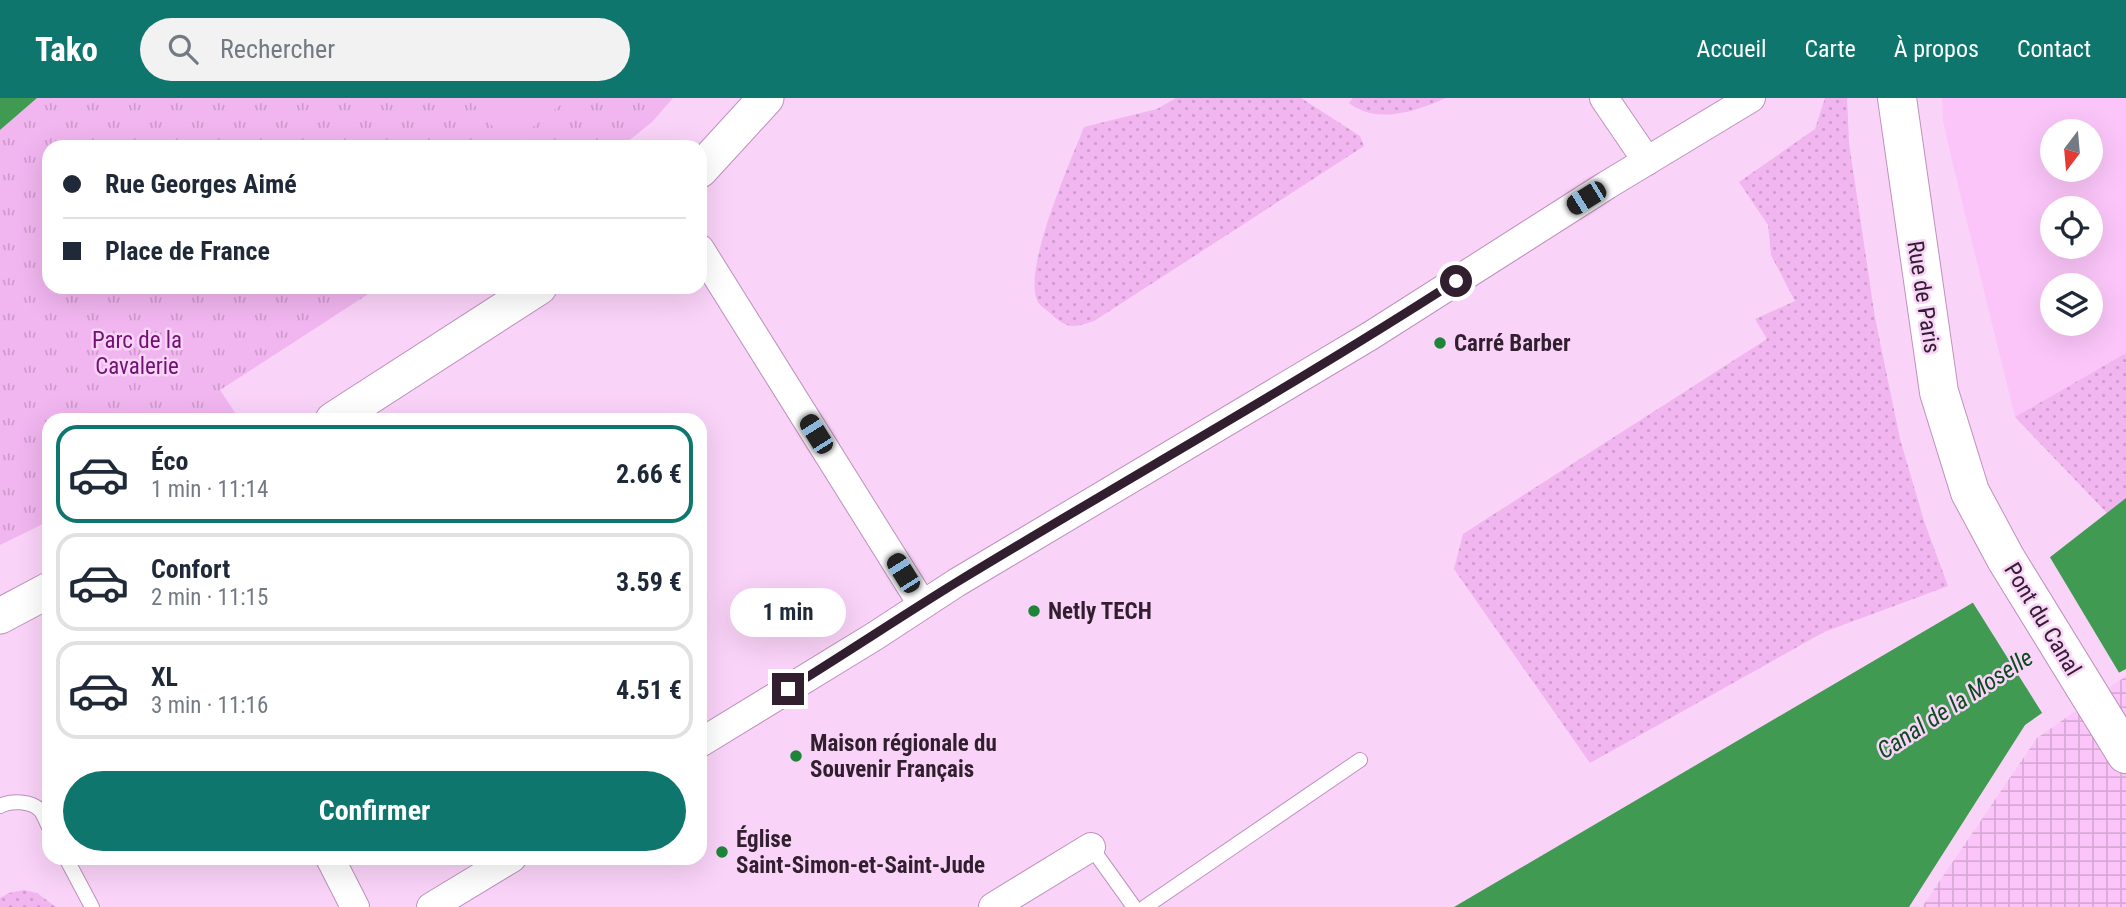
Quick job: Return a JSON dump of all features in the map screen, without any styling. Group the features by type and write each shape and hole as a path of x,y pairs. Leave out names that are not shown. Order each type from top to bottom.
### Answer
{"main road":[{"name":"Rue de Paris","path":"1897,98 1939,392 1970,492"},
{"name":"Pont du Canal","path":"1970,492 2006,559 2123,749"}],"street":[{"path":"707,162 766,98"},
{"path":"1604,98 1647,161"},
{"path":"707,739 875,636 922,604 1370,336 1751,98"},
{"path":"707,260 922,604"},
{"path":"344,413 528,294"},
{"path":"0,616 42,594"},
{"path":"993,907 1091,847"},
{"path":"334,865 355,907"},
{"path":"431,907 500,865"}],"lane":[{"path":"1145,907 1360,760"},
{"path":"0,806 6,803 29,803 42,814"},
{"path":"1091,847 1134,907"},
{"path":"70,865 92,907"}],"shaded area":[{"path":"1942,98 2126,98 2126,353 2015,417 1943,121"},
{"path":"2126,676 2126,907 1922,907 2037,738"}],"green space":[{"name":"Parc de la Cavalerie","path":"37,98 673,98 652,122 630,140 42,140 42,294 368,294 220,390 235,413 42,413 42,524 0,545 0,130"},
{"path":"469,98 569,98 516,140 504,140"},
{"path":"1176,98 1301,98 1360,136 1364,146 1094,321 1070,326 1038,302 1035,287 1036,266 1059,189 1084,127 1157,109"},
{"path":"1353,98 1446,98 1410,111 1384,115 1360,110 1349,103"},
{"path":"1825,98 1847,98 1849,143 1875,318 1900,439 1924,521 1948,586 1824,632 1590,763 1454,569 1463,534 1767,339 1755,319 1795,301 1771,255 1768,225 1739,182 1815,129"},
{"path":"2126,353 2126,498 2107,513 2015,417"},
{"path":"24,890 37,893 56,907 0,907 0,898"}],"water":[{"path":"0,98 37,98 0,130"},
{"name":"Canal de la Moselle","path":"2126,498 2126,669 2042,713 2025,725 1909,907 1454,907 2049,558"}],"pier":[{"path":"2048,554 2121,676 2044,716 1970,598"}],"place":[{"name":"Carré Barber","path":"1440,343"},
{"name":"Netly TECH","path":"1034,611"},
{"name":"Maison régionale du Souvenir Français","path":"796,756"},
{"name":"Église Saint-Simon-et-Saint-Jude","path":"722,852"}],"route":[{"path":"788,689 956,583 1370,336 1456,281"}]}
